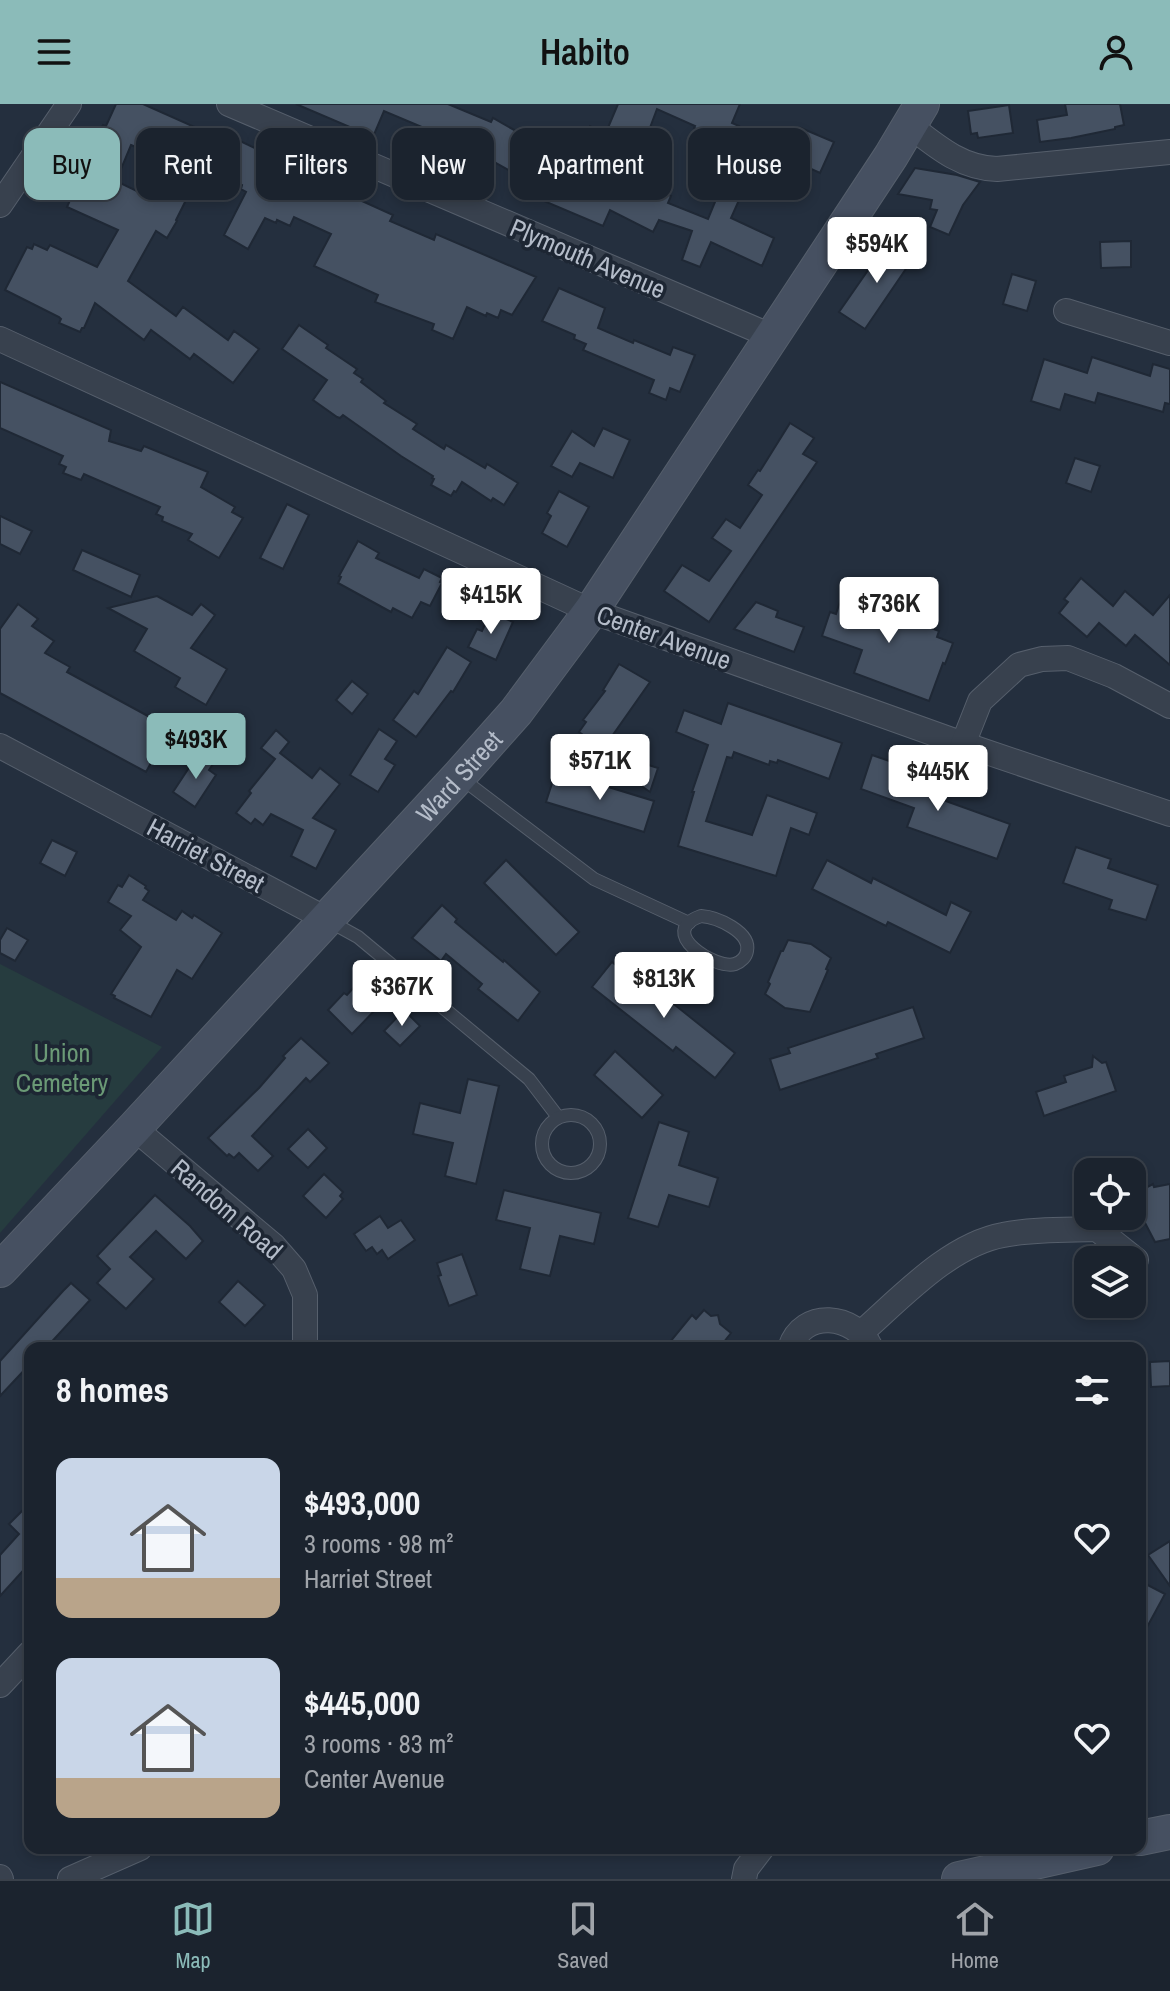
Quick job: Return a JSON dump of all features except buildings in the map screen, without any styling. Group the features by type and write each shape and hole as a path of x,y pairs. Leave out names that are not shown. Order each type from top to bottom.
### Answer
{"main road":[{"name":"Ward Street","path":"0,1270 516,712 591,611 891,156 915,114"},
{"path":"1146,1837 1170,1832"},
{"path":"959,1879 1070,1854"}],"street":[{"path":"0,205 69,104"},
{"name":"Plymouth Avenue","path":"229,104 771,336"},
{"path":"915,114 957,160 985,169 1170,152"},
{"path":"1066,311 1170,343"},
{"name":"Center Avenue","path":"0,339 591,611 963,744 1170,814"},
{"path":"963,744 980,701 1019,665 1042,659 1068,658 1114,676 1170,706"},
{"name":"Harriet Street","path":"0,746 326,919"},
{"name":"Random Road","path":"134,1128 274,1246 294,1269 305,1295 305,1342"},
{"path":"793,1342 803,1327 828,1319 845,1324 866,1340 929,1273 970,1245 1003,1235 1097,1229 1118,1246"},
{"path":"0,1685 24,1659"},
{"path":"70,1879 126,1854"},
{"path":"744,1879 746,1869 757,1854"}],"lane":[{"path":"459,776 594,879 689,923"},
{"path":"701,916 708,916 739,931 747,942 745,957 740,962 726,965 692,950 685,937 689,923 701,916"},
{"path":"326,919 358,937 529,1079 558,1117"},
{"path":"580,1116 597,1131 600,1142 598,1154 593,1164 584,1170 572,1174 561,1172 544,1157 541,1146 543,1135 558,1117 580,1116"}],"green space":[{"name":"Union Cemetery","path":"0,964 162,1047 0,1233"}]}
